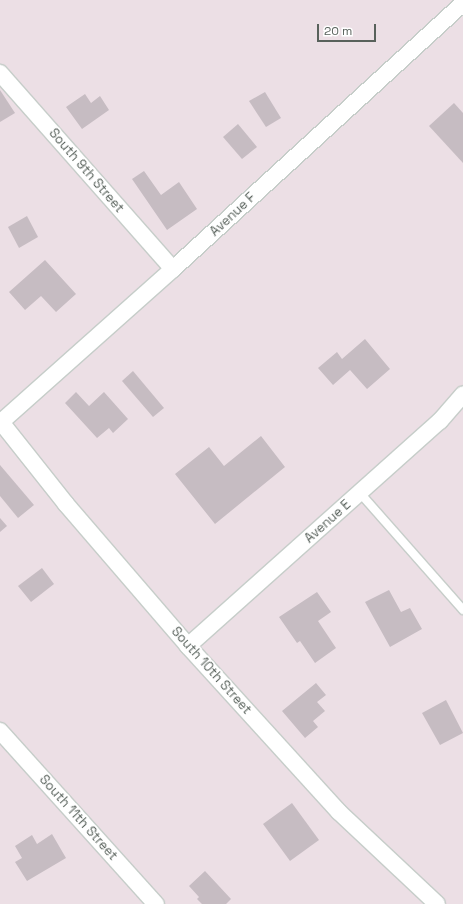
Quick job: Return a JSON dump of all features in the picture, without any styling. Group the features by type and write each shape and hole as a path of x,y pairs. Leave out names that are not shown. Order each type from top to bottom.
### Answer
{"street":[{"name":"Avenue F","path":"1,423 173,269 463,3"},
{"name":"South 9th Street","path":"0,73 173,269"},
{"name":"Avenue E","path":"188,646 440,421 463,395"},
{"name":"South 10th Street","path":"1,423 66,504 188,646 339,812 437,904"},
{"name":"South 11th Street","path":"0,731 156,904"}],"lane":[{"path":"360,493 463,610"}],"building":[{"path":"0,90 15,113 0,122"},
{"path":"265,92 281,118 266,127 249,101"},
{"path":"85,94 91,103 100,96 109,110 82,129 66,107"},
{"path":"454,103 463,113 463,163 429,126"},
{"path":"238,124 257,147 242,159 223,137"},
{"path":"144,171 161,195 179,182 197,209 167,230 132,179"},
{"path":"27,216 38,237 19,248 8,227"},
{"path":"45,260 76,294 56,312 41,296 25,310 9,292"},
{"path":"365,339 390,369 367,389 350,370 333,385 318,368 337,352 342,359"},
{"path":"133,371 164,408 153,417 122,381"},
{"path":"76,392 89,406 104,392 128,419 113,433 109,428 97,438 65,403"},
{"path":"261,436 285,467 215,524 175,474 209,447 224,466"},
{"path":"0,465 34,505 18,518 0,496"},
{"path":"0,518 7,526 0,532"},
{"path":"42,568 54,584 31,602 18,586"},
{"path":"389,590 401,612 410,608 422,629 390,647 365,602"},
{"path":"317,592 331,612 318,621 336,648 315,663 300,641 297,643 279,617"},
{"path":"316,683 326,695 317,702 325,711 313,721 318,727 305,738 282,711"},
{"path":"446,700 463,733 440,745 422,713"},
{"path":"292,803 319,840 290,861 263,824"},
{"path":"52,834 66,858 27,881 15,862 22,858 15,846 32,835 37,844"},
{"path":"205,871 231,899 226,904 202,904 197,899 199,897 189,886"}]}
